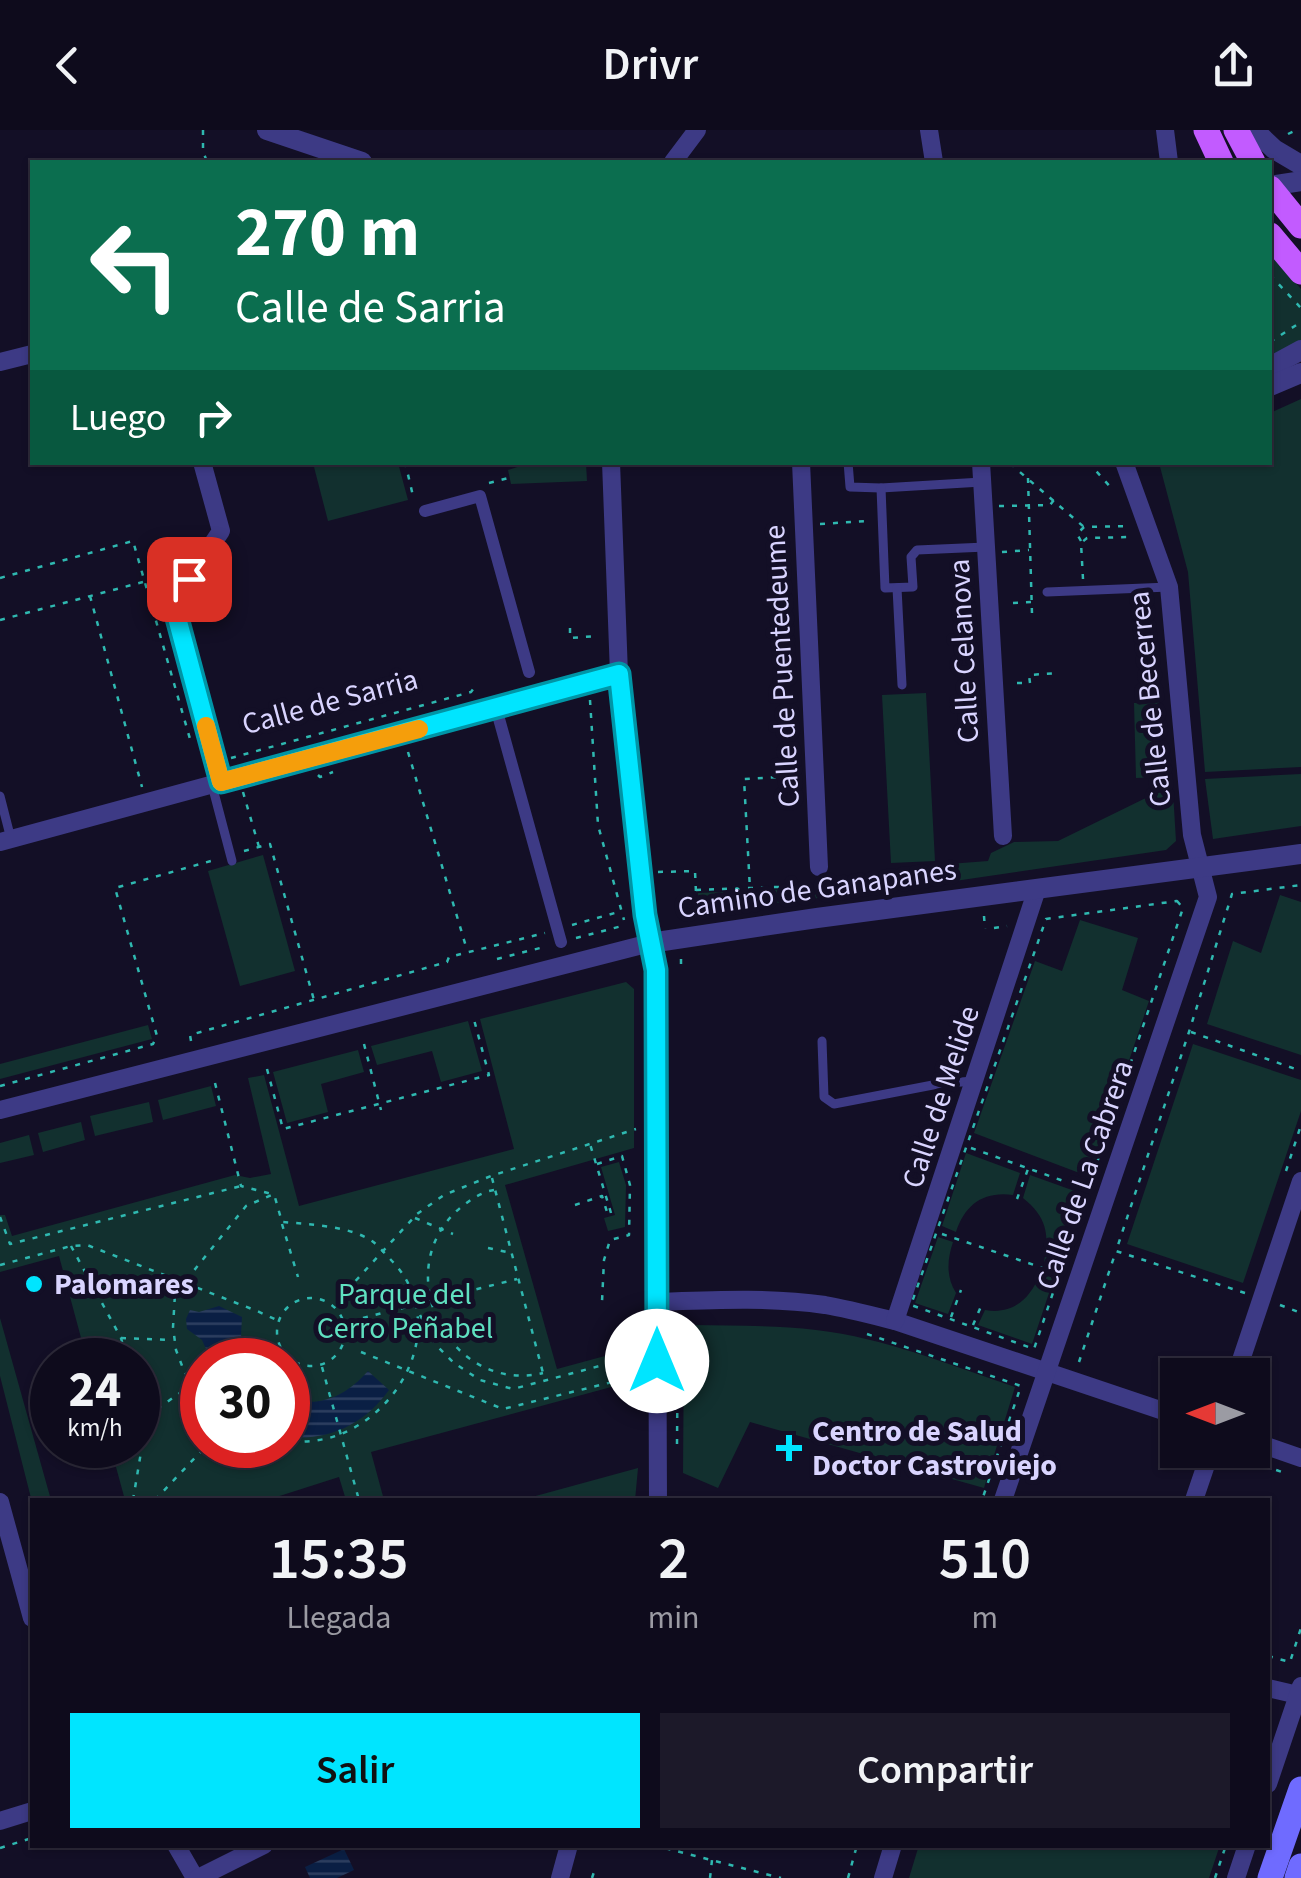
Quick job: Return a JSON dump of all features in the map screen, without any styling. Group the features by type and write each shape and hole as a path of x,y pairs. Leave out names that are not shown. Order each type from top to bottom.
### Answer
{"main road":[{"path":"1206,130 1220,160"},
{"path":"1236,130 1253,160"},
{"path":"1272,190 1301,226"},
{"path":"1272,236 1301,272"},
{"path":"1270,1878 1301,1789"},
{"path":"1297,1878 1301,1866"}],"street":[{"path":"267,130 356,160"},
{"path":"674,160 697,130"},
{"path":"928,130 934,160"},
{"path":"1165,130 1169,160"},
{"path":"1254,130 1274,149 1301,164"},
{"path":"1272,187 1301,181"},
{"path":"1272,366 1301,350"},
{"path":"0,362 30,354"},
{"path":"1272,385 1301,373"},
{"path":"203,465 221,531 173,603 224,781"},
{"path":"611,465 619,674 645,915 656,970 658,1498"},
{"name":"Calle de Puentedeume","path":"801,465 819,867"},
{"name":"Calle Celanova","path":"981,465 992,549 1003,836"},
{"name":"Calle de Becerrea","path":"1127,466 1170,587 1192,834 1200,867"},
{"path":"425,511 480,496 529,672"},
{"name":"Calle de Sarria","path":"6,841 619,674"},
{"path":"496,708 559,936"},
{"name":"Camino de Ganapanes","path":"0,1110 650,943 1301,854"},
{"name":"Calle de La Cabrera","path":"1004,1498 1208,898 1200,867"},
{"name":"Calle de Melide","path":"895,1321 1038,889"},
{"path":"1241,1358 1292,1181"},
{"path":"657,1302 795,1302 842,1308 895,1321 1160,1410"},
{"path":"1270,1448 1301,1458"},
{"path":"1195,1498 1211,1468"},
{"path":"0,1502 30,1611"},
{"path":"1270,1688 1299,1690 1270,1778"},
{"path":"0,1821 30,1812"},
{"path":"178,1848 196,1878 258,1848"},
{"path":"564,1877 569,1848"},
{"path":"883,1878 892,1848"},
{"path":"1236,1878 1246,1848"}],"lane":[{"path":"848,465 850,487 982,482"},
{"path":"881,488 885,588 913,587 911,557 917,550 992,549"},
{"path":"1047,592 1170,587"},
{"path":"897,588 902,685"},
{"path":"224,781 231,858"},
{"name":"Calle de Sarria","path":"0,796 6,841"},
{"path":"822,1041 824,1097 834,1104 938,1084 976,1081"}],"path":[{"path":"203,130 206,160"},
{"path":"1282,137 1296,130"},
{"path":"1272,277 1301,308"},
{"path":"1272,341 1301,322"},
{"path":"406,465 414,497"},
{"path":"1014,465 1084,527 1131,526"},
{"path":"1091,465 1114,492"},
{"path":"1028,478 1032,614"},
{"path":"997,506 1050,505 1058,495"},
{"path":"804,525 882,520"},
{"path":"1084,527 1078,534 1084,591"},
{"path":"1081,543 1087,538 1135,537"},
{"path":"0,578 133,541 193,749"},
{"path":"992,549 1030,550"},
{"path":"0,620 144,582"},
{"path":"90,596 146,802"},
{"path":"1012,603 1032,602"},
{"path":"570,628 570,638 597,636"},
{"path":"1018,684 1030,683 1030,675 1059,673"},
{"name":"Calle de Sarria","path":"224,781 233,757 455,697 474,688"},
{"path":"590,697 598,826 624,920"},
{"path":"406,747 468,952"},
{"path":"312,772 320,777 337,768"},
{"path":"751,910 744,779 805,776"},
{"path":"224,781 258,847"},
{"path":"0,1086 152,1044 156,1036 116,888 231,858 258,847 270,844 314,1000"},
{"path":"656,872 695,871 697,915"},
{"path":"1078,1364 1232,894 1301,885"},
{"path":"696,890 804,886"},
{"path":"1178,901 1184,908 1034,1348 911,1305 966,1147 1046,919 1178,901"},
{"path":"190,1036 447,962 449,957 559,936 622,911"},
{"path":"267,1069 283,1129 327,1121 489,1074 473,1016"},
{"path":"1189,1032 1301,1070"},
{"path":"364,1044 380,1107"},
{"path":"215,1082 241,1186"},
{"path":"1292,1181 1301,1125"},
{"path":"346,1289 413,1218 444,1194 638,1128"},
{"path":"575,1204 602,1196 608,1214 611,1213 590,1144"},
{"path":"966,1147 1087,1189"},
{"path":"597,1164 622,1156 630,1185 629,1235 610,1240 604,1260 602,1302"},
{"path":"1016,1199 1028,1168"},
{"path":"491,1176 545,1381"},
{"path":"0,1217 10,1244 241,1186 274,1194"},
{"path":"494,1190 462,1206 445,1224 430,1259 430,1301 448,1338 474,1362 514,1376 543,1373"},
{"path":"274,1194 298,1276"},
{"path":"180,1359 174,1340 175,1294 246,1206 274,1194"},
{"path":"413,1218 453,1234"},
{"path":"282,1222 334,1228 371,1240 411,1285 420,1315 437,1346 467,1373 498,1386 513,1389 641,1354"},
{"path":"935,1232 1060,1274"},
{"path":"0,1265 86,1245 279,1322"},
{"path":"72,1246 122,1338"},
{"path":"488,1248 511,1253"},
{"path":"1116,1250 1245,1294"},
{"path":"363,1318 518,1279"},
{"path":"950,1318 961,1290"},
{"path":"278,1338 279,1322 293,1303 316,1298 337,1309 343,1319 344,1342 338,1353 321,1365 310,1366"},
{"path":"1274,1303 1301,1313"},
{"path":"310,1441 340,1435 385,1404 408,1370 417,1339 417,1304"},
{"path":"973,1327 982,1304"},
{"path":"677,1446 678,1320"},
{"path":"854,1330 1021,1386 983,1498"},
{"path":"160,1339 174,1340"},
{"path":"361,1352 503,1408 642,1375"},
{"path":"321,1365 359,1498"},
{"path":"1270,1467 1285,1472"},
{"path":"133,1498 138,1468"},
{"path":"157,1498 185,1468"},
{"path":"1270,1657 1290,1662 1301,1628"},
{"path":"0,1848 30,1839"},
{"path":"665,1848 781,1878"},
{"path":"848,1878 855,1848"},
{"path":"1215,1878 1225,1848"},
{"path":"710,1878 712,1860"},
{"path":"592,1878 596,1866"}],"green space":[{"path":"1272,255 1301,289 1301,340 1272,357"},
{"path":"1301,399 1301,767 1205,772 1188,572 1160,465 1272,465 1272,412"},
{"path":"314,465 399,465 408,500 328,521"},
{"path":"524,465 586,465 587,481 511,484 508,470"},
{"path":"926,693 935,861 891,863 882,695"},
{"path":"1159,702 1161,777 1136,778 1134,703"},
{"path":"1301,774 1301,826 1213,839 1205,779"},
{"path":"1173,792 1176,841 1166,850 754,906 753,891 948,876 949,864 988,861 991,853 1014,842 1058,841 1156,793"},
{"path":"263,855 295,971 240,986 208,871"},
{"path":"747,891 748,908 699,912 698,893"},
{"path":"1280,895 1301,902 1301,1055 1207,1024 1233,941 1261,953"},
{"path":"1080,920 1138,938 1122,990 1149,1001 1090,1177 974,1133 1035,961 1062,971"},
{"name":"Parque del Cerro Peñabel","path":"626,982 634,989 634,1148 505,1185 557,1369 616,1353 626,1383 371,1452 383,1498 345,1498 339,1477 273,1498 124,1498 116,1468 160,1468 160,1338 81,1338 59,1256 0,1272 0,1215 5,1215 12,1236 235,1175 250,1178 271,1174 248,1078 264,1075 299,1206 514,1149 480,1019"},
{"path":"468,1021 482,1071 441,1082 432,1051 377,1065 371,1046"},
{"path":"148,1025 152,1039 0,1079 0,1064"},
{"path":"1193,1044 1301,1080 1301,1111 1243,1283 1127,1244"},
{"path":"358,1050 364,1072 321,1084 328,1112 287,1123 273,1072"},
{"path":"211,1086 216,1106 163,1120 158,1100"},
{"path":"149,1102 153,1122 95,1136 90,1116"},
{"path":"81,1122 85,1140 43,1152 38,1133"},
{"path":"29,1135 34,1155 0,1163 0,1143"},
{"path":"966,1153 1020,1173 1013,1195 993,1195 977,1202 964,1214 956,1232 942,1226"},
{"path":"619,1162 626,1185 625,1227 608,1231 604,1218 615,1215 601,1167"},
{"path":"1030,1175 1083,1194 1058,1268 1044,1262 1044,1226 1023,1198"},
{"path":"938,1237 953,1242 949,1268 956,1293 948,1314 915,1303"},
{"path":"1040,1274 1054,1278 1032,1344 978,1325 985,1310 1004,1310 1019,1303"},
{"path":"0,1318 30,1425 30,1468 42,1468 50,1498 31,1498 0,1376"},
{"path":"692,1325 785,1327 842,1334 917,1353 1015,1387 984,1488 750,1422 718,1488 683,1473 684,1337"},
{"path":"638,1468 635,1498 528,1498"},
{"path":"918,1848 1219,1848 1209,1878 909,1878"}],"water":[{"path":"219,1306 242,1317 242,1338 199,1338 187,1329 186,1319 190,1310 199,1312"},
{"path":"368,1371 389,1390 357,1421 332,1433 310,1437 310,1402 332,1398"},
{"path":"344,1849 354,1870 337,1878 310,1878 305,1867"}],"slow traffic":[{"path":"206,726 221,782 419,729"}],"place":[{"name":"Palomares","path":"34,1284"},
{"name":"Centro de Salud Doctor Castroviejo","path":"789,1448"}],"route":[{"path":"189,579 173,603 221,782 619,674 645,915 656,970 657,1361"}]}
